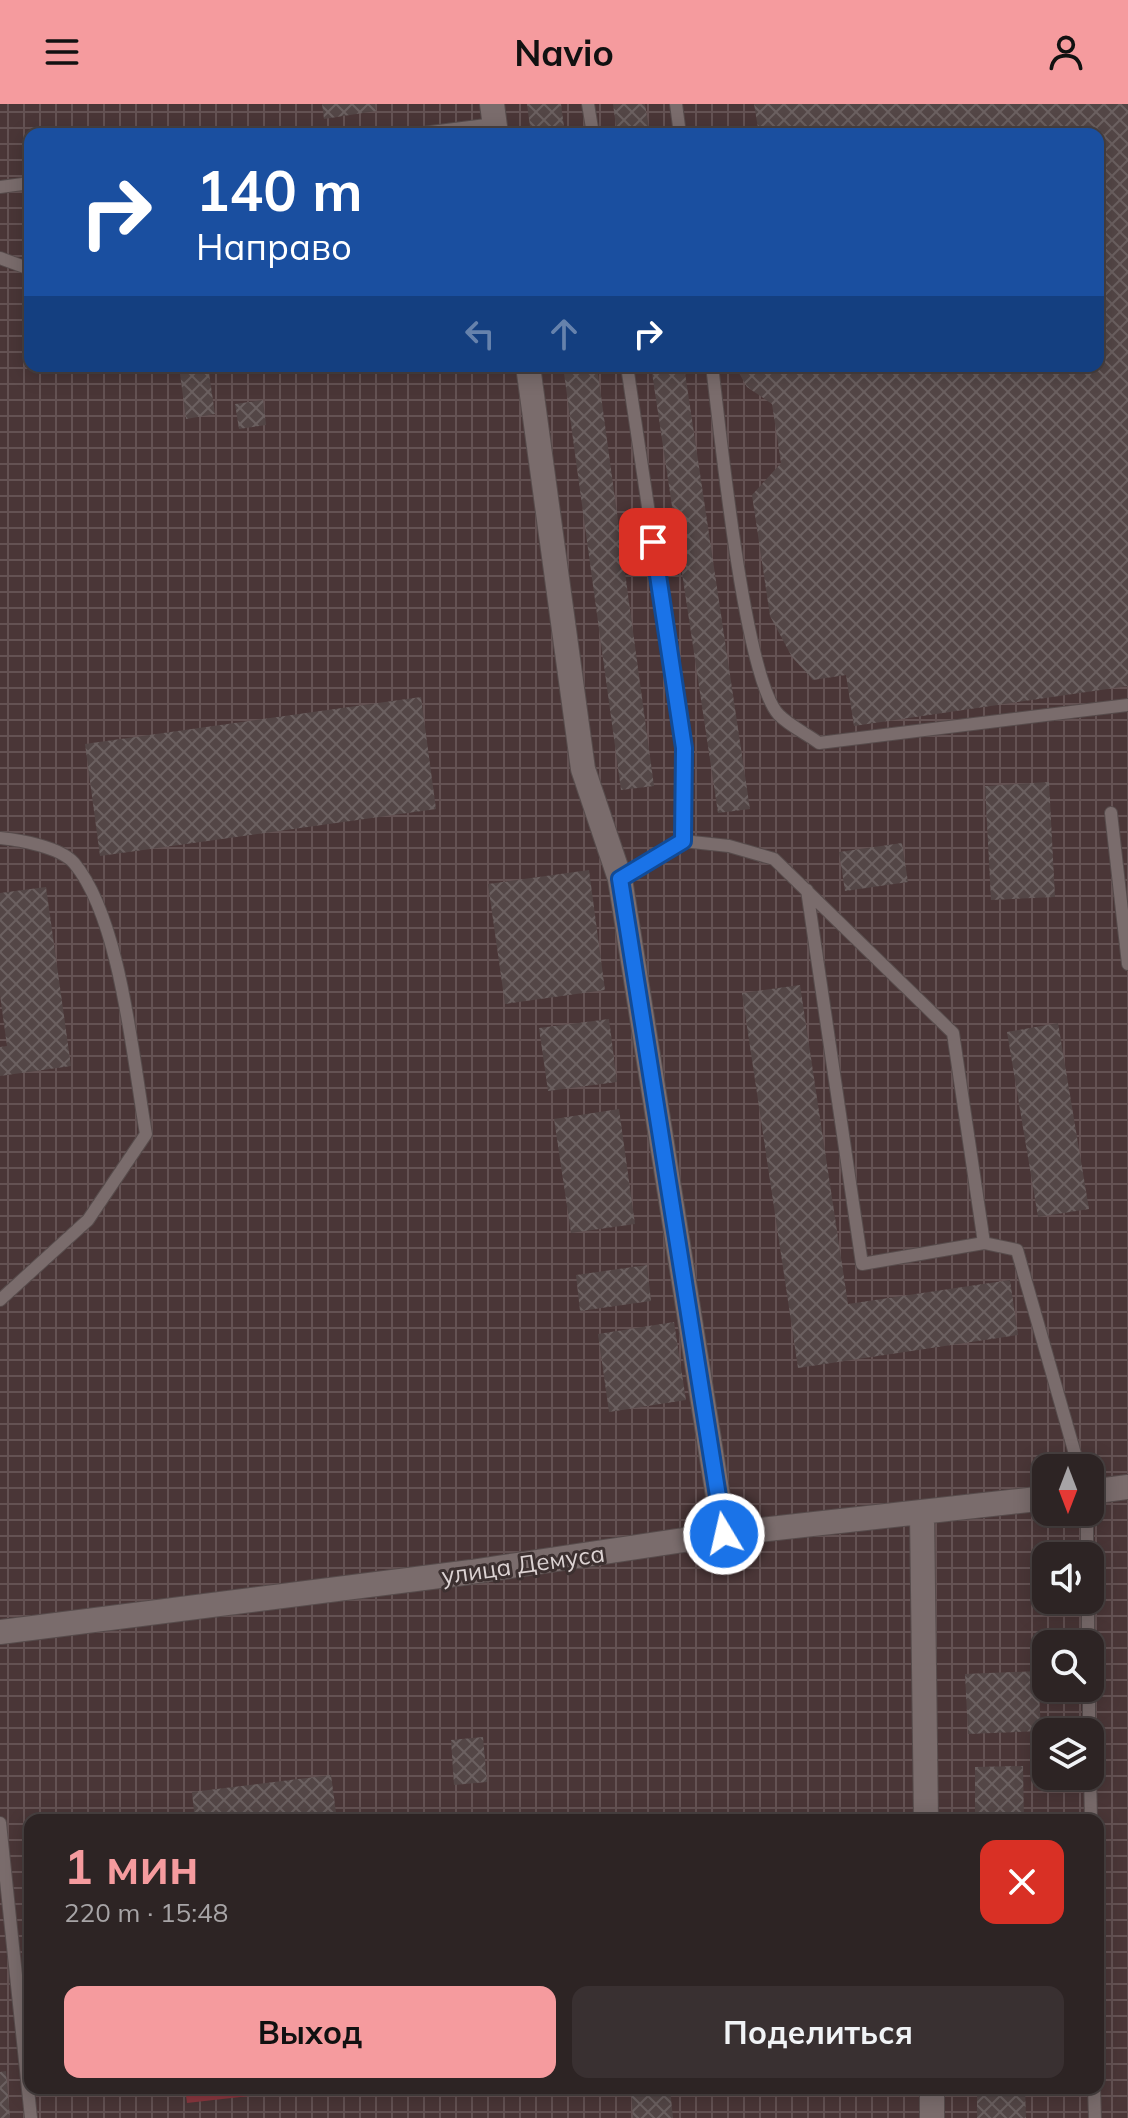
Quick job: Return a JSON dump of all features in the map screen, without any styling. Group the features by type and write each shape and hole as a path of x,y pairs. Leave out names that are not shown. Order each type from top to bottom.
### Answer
{"street":[{"path":"529,372 583,769 620,879 724,1534"},
{"path":"1104,1490 1128,1487"},
{"name":"улица Демуса","path":"0,1632 471,1572 724,1534 1032,1500"},
{"path":"922,1514 926,1814"},
{"path":"932,2094 932,2118"}],"lane":[{"path":"588,104 592,128"},
{"path":"676,104 679,128"},
{"path":"451,128 494,121"},
{"path":"0,187 24,184"},
{"path":"0,258 24,267"},
{"path":"628,372 684,748 683,841"},
{"path":"713,372 740,571 760,679 778,714 819,743 1128,705"},
{"path":"1111,813 1128,964"},
{"path":"0,838 29,841 73,861 110,931 146,1134 88,1220 0,1300"},
{"path":"620,879 683,841 729,846 774,859 953,1033 984,1243"},
{"path":"807,890 862,1264 984,1243 1017,1250 1075,1454"},
{"path":"1090,1790 1091,1814"},
{"path":"0,1823 24,2051"},
{"path":"28,2094 31,2118"},
{"path":"1094,2094 1095,2118"}],"shaded area":[{"path":"0,104 1128,104 1128,2118 0,2118"},
{"path":"186,2094 258,2094 258,2095 187,2103"}],"building":[{"path":"322,104 375,104 376,111 324,119"},
{"path":"527,104 561,104 564,128 530,128"},
{"path":"613,104 645,104 649,128 616,128"},
{"path":"754,104 1128,104 1128,686 854,726 846,675 813,680 792,657 770,616 752,495 781,463 772,404 747,387 738,372 1104,372 1104,128 758,128"},
{"path":"180,372 209,372 215,414 186,419"},
{"path":"564,372 598,372 654,786 621,790"},
{"path":"652,372 685,372 750,809 718,813"},
{"path":"263,400 266,425 239,429 235,404"},
{"path":"421,697 436,809 100,856 85,744"},
{"path":"1049,782 1055,897 991,900 985,786"},
{"path":"902,843 908,882 845,891 839,852"},
{"path":"589,870 605,990 505,1004 488,884"},
{"path":"46,887 71,1066 0,1076 0,1047 7,1046 0,995 0,893"},
{"path":"800,985 848,1304 1010,1280 1018,1335 798,1368 742,993"},
{"path":"609,1019 617,1082 548,1091 539,1028"},
{"path":"1058,1023 1089,1209 1038,1217 1007,1032"},
{"path":"619,1109 635,1224 571,1233 554,1119"},
{"path":"647,1265 651,1301 580,1311 576,1275"},
{"path":"674,1322 686,1400 609,1412 598,1334"},
{"path":"1032,1671 1032,1702 1040,1702 1040,1718 1032,1718 1032,1731 968,1734 965,1674"},
{"path":"483,1737 487,1782 454,1785 451,1740"},
{"path":"1023,1766 1024,1814 975,1814 975,1767"},
{"path":"331,1775 336,1814 182,1814 194,1812 192,1792"},
{"path":"6,2071 10,2118 0,2118 0,2072"},
{"path":"631,2094 671,2094 673,2118 633,2118"},
{"path":"977,2094 1025,2094 1026,2118 977,2118"}],"route":[{"path":"653,542 684,748 683,841 620,879 724,1534"}]}
